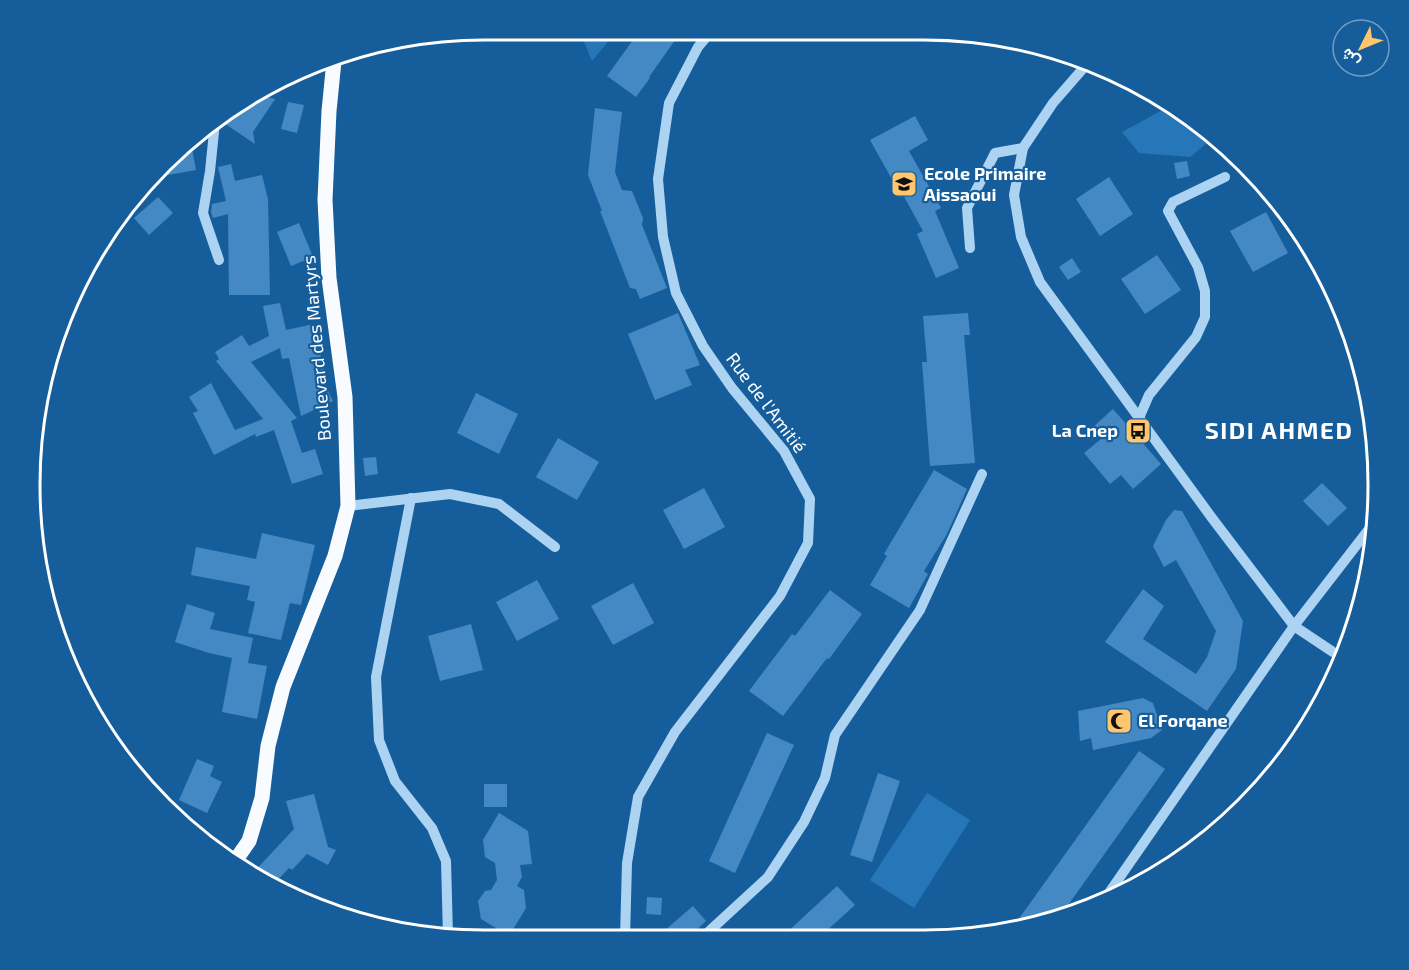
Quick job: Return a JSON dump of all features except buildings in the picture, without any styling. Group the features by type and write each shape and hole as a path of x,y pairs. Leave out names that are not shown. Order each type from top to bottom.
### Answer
{"main road":[{"name":"Boulevard des Martyrs","path":"239,856 249,841 262,798 268,746 283,687 335,556 348,506 345,397 329,278 325,200 333,67"}],"street":[{"name":"Rue de l'Amitié","path":"624,930 627,862 638,797 675,732 780,596 808,543 810,499 784,451 732,388 703,346 676,293 663,237 658,179 669,103 704,40"},
{"path":"1082,70 1053,103 1023,148 1014,195 1022,237 1036,273 1040,282 1212,518 1294,626 1336,653"},
{"path":"214,132 202,213 219,260"},
{"path":"970,248 967,208 995,153 1023,148"},
{"path":"1139,418 1149,395 1196,337 1205,317 1205,291 1198,267 1168,211 1173,202 1226,177"},
{"path":"711,930 768,877 804,822 825,778 835,735 920,610 982,474"},
{"path":"348,506 450,494 499,504 555,547"},
{"path":"411,498 376,677 379,740 395,781 432,828 446,861 448,928"},
{"path":"1112,888 1294,626 1366,533"}],"shaded area":[{"path":"583,40 609,40 592,61"},
{"path":"1163,110 1207,143 1190,157 1139,153 1122,132"},
{"path":"927,793 970,820 914,908 870,880"}],"place":[{"name":"Ecole Primaire Aissaoui","path":"904,184"},
{"name":"La Cnep","path":"1138,431"},
{"name":"El Forqane","path":"1119,721"}],"district":[{"name":"SIDI AHMED","path":"1279,431"}]}
